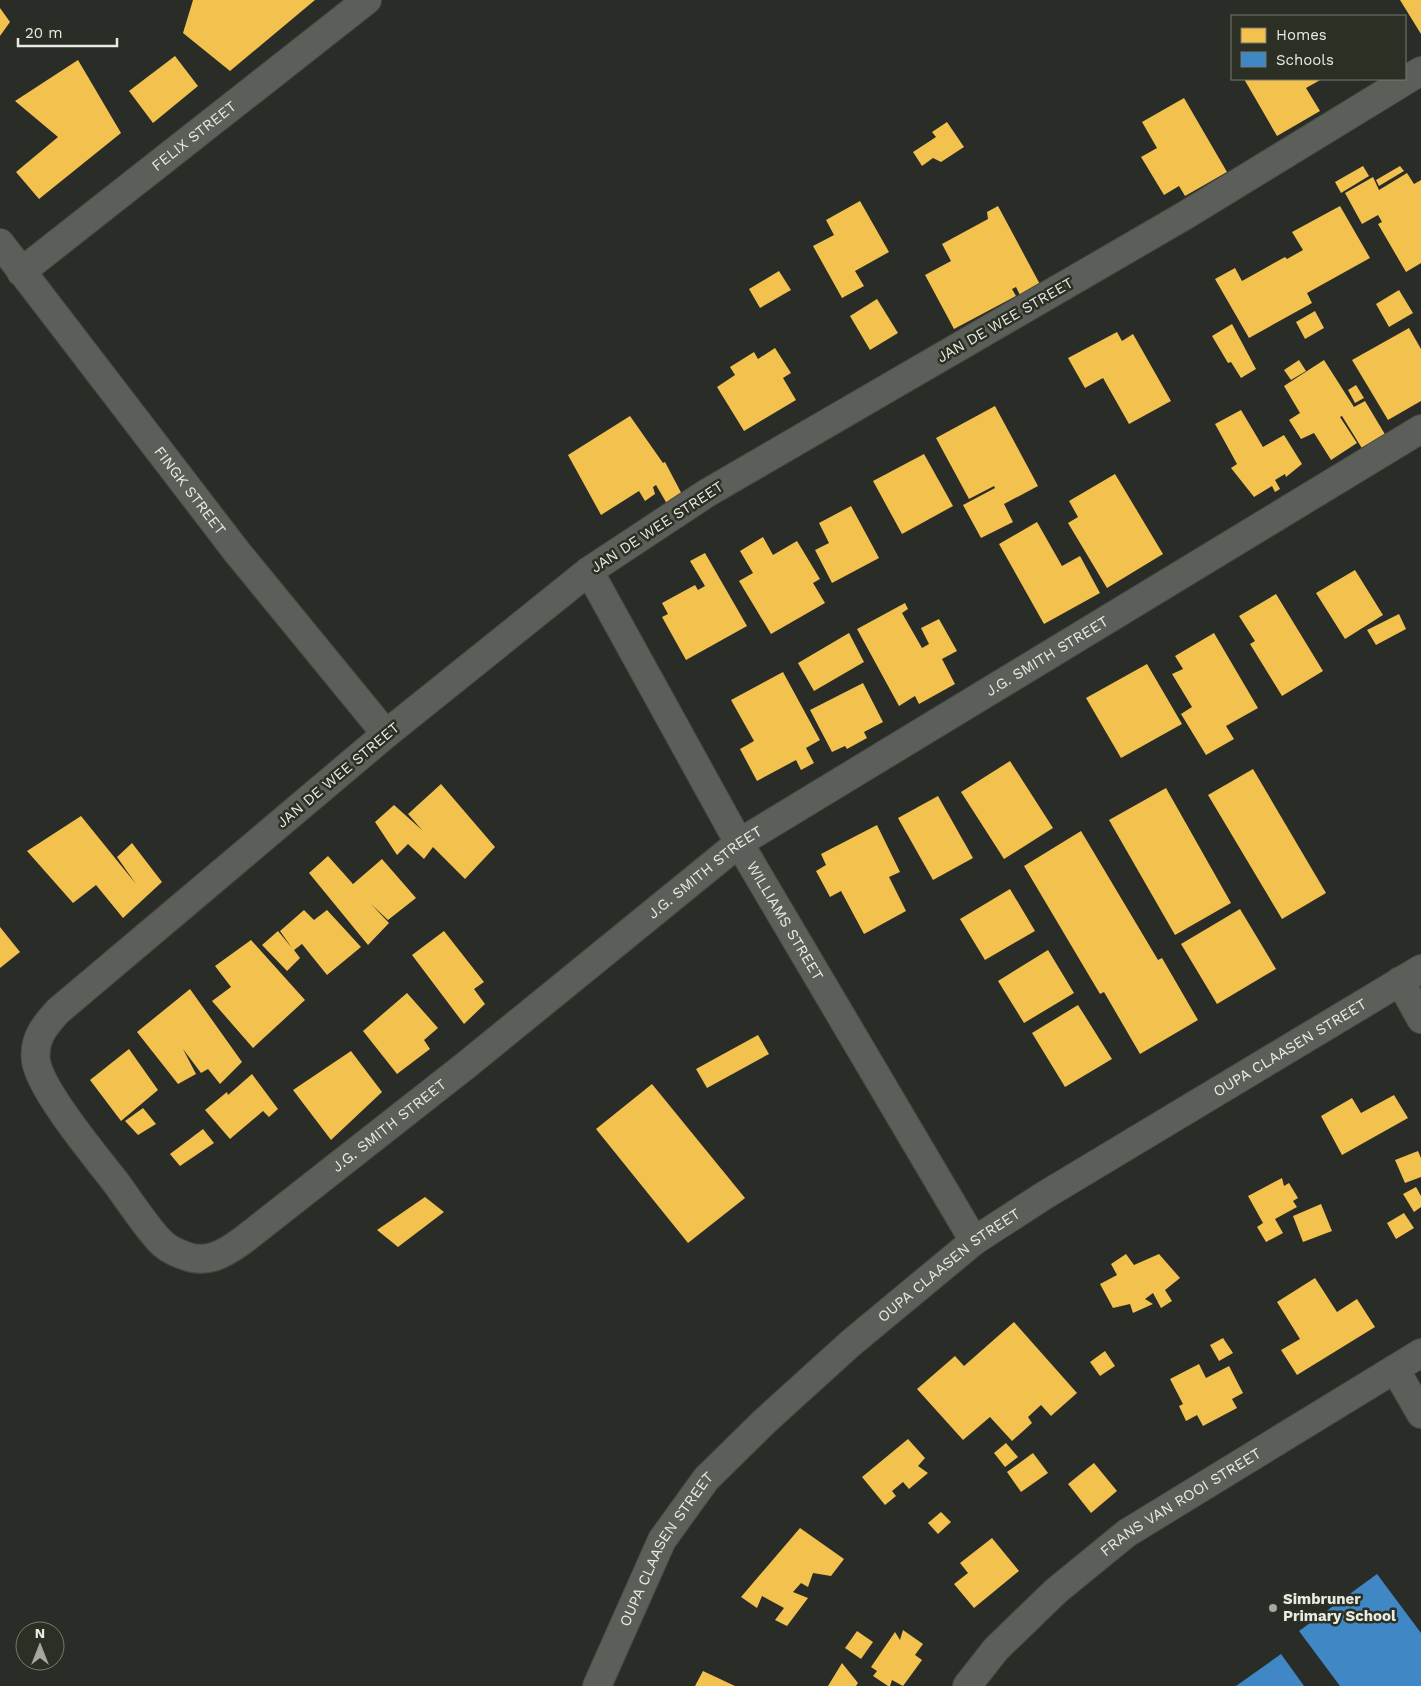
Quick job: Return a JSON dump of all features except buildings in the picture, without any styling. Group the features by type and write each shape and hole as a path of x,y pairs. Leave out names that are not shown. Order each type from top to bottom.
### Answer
{"street":[{"name":"FELIX STREET","path":"21,272 367,0"},
{"name":"JAN DE WEE STREET","path":"64,1114 40,1076 36,1063 36,1044 39,1034 50,1019 386,734 589,571 707,493 1184,216 1421,71"},
{"name":"FINGK STREET","path":"0,243 237,552 386,734"},
{"name":"J.G. SMITH STREET","path":"64,1114 159,1240 183,1256 198,1259 216,1257 242,1242 465,1066 739,843 1421,429"},
{"name":"WILLIAMS STREET","path":"589,571 739,843 974,1242"},
{"name":"OUPA CLAASEN STREET","path":"597,1686 662,1540 706,1479 850,1343 974,1242 1045,1195 1410,975"},
{"path":"1410,975 1421,1019"},
{"name":"FRANS VAN ROOI STREET","path":"967,1686 996,1649 1056,1591 1127,1533 1421,1353"},
{"path":"1395,1369 1421,1414"}],"place":[{"name":"Simbruner Primary School","path":"1273,1608"}]}
